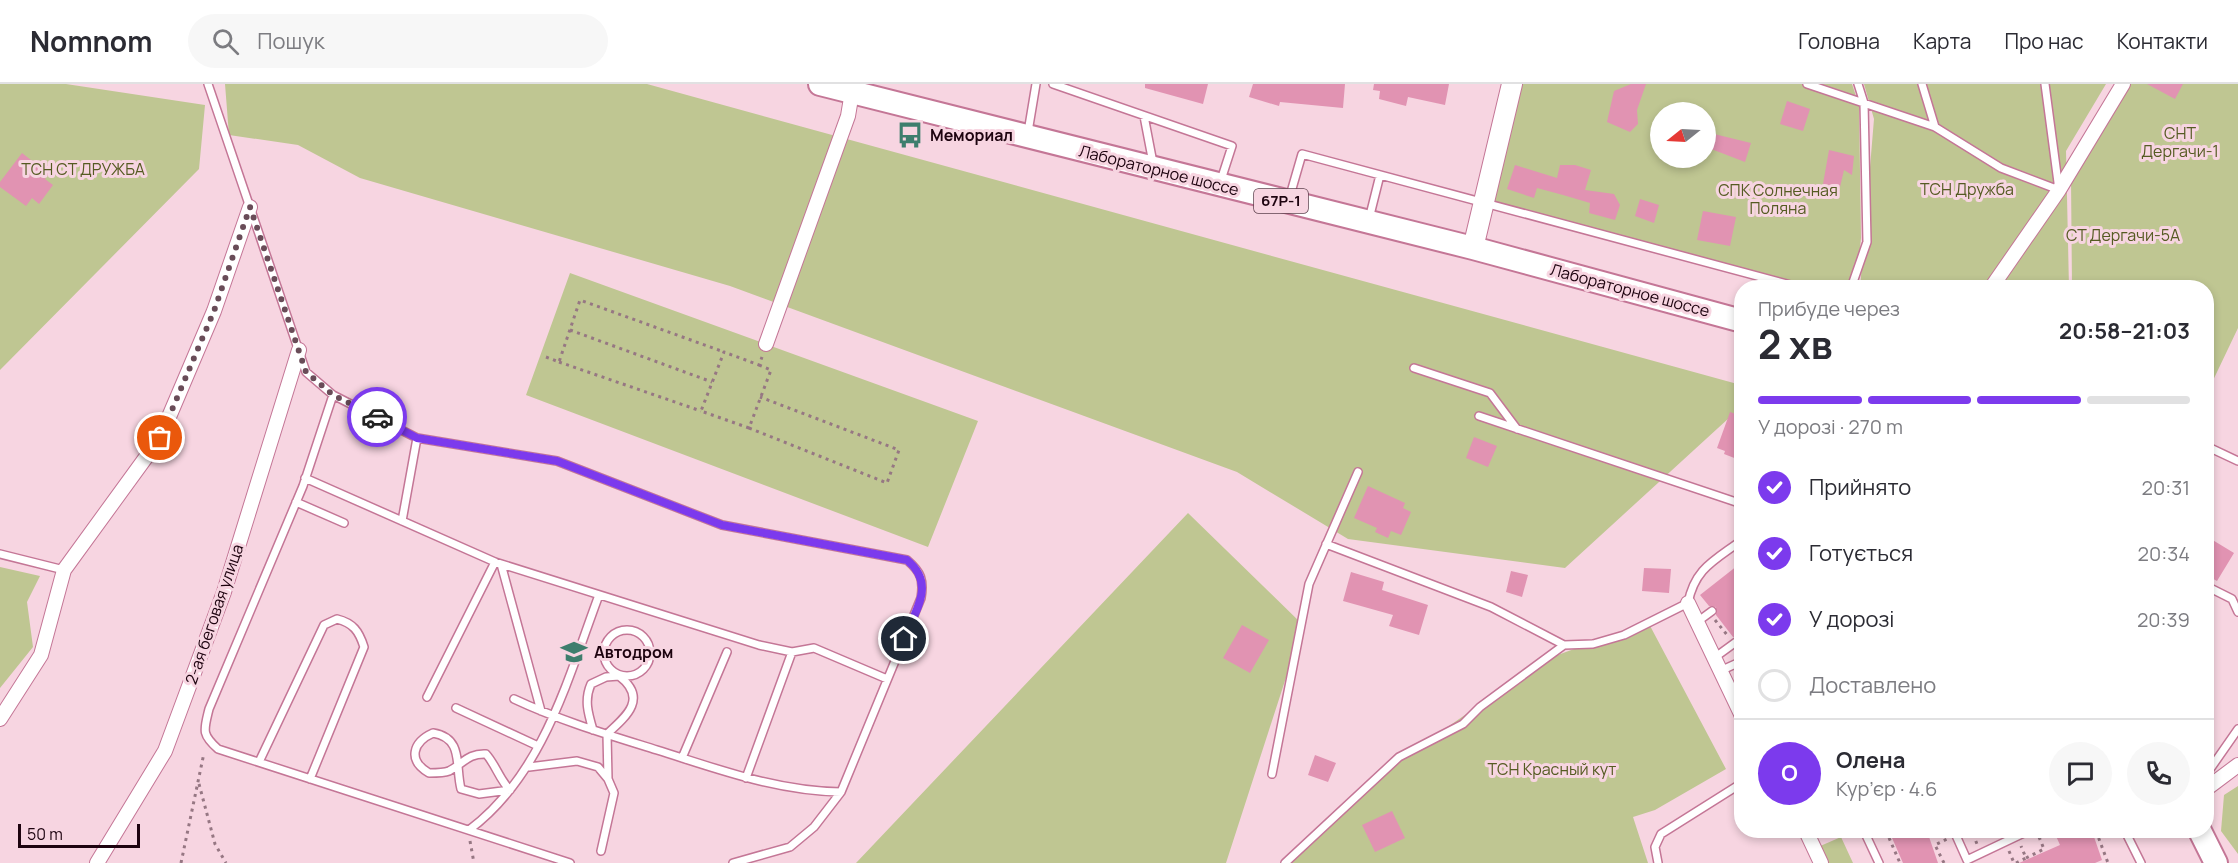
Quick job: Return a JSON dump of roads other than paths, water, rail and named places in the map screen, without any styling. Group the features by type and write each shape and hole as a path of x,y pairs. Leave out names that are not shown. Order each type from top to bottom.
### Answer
{"main road":[{"name":"Лабораторное шоссе","path":"820,84 1473,248 1734,319"},
{"path":"1473,248 1512,84"},
{"path":"2204,838 2216,863"}],"street":[{"path":"1997,280 2059,190 2123,84"},
{"path":"766,344 848,116 852,92"},
{"path":"0,719 41,655 64,570 160,438 214,311 250,207"},
{"name":"2-ая беговая улица","path":"97,863 165,751 224,592 299,350"},
{"path":"1688,603 1734,700"},
{"path":"2214,783 2238,765"},
{"path":"1809,838 1821,863"}],"lane":[{"path":"208,84 306,372 333,395 417,438 557,461 722,525 907,560 920,571 923,584 921,598 841,792 814,827 790,848 733,863"},
{"path":"1027,137 1036,84"},
{"path":"1053,84 1232,146 1219,185"},
{"path":"1807,84 1935,127 2001,168 2059,190 2045,84"},
{"path":"1854,280 1867,242 1864,103 1858,84"},
{"path":"1922,84 1935,127"},
{"path":"1144,116 1154,169"},
{"path":"1288,202 1302,154 1772,280"},
{"path":"1368,222 1380,175"},
{"path":"1414,368 1490,393 1517,429"},
{"path":"333,395 296,502 216,688 205,729 207,739 218,749 570,863"},
{"path":"1479,416 1734,501"},
{"path":"402,521 417,438"},
{"path":"2214,450 2238,461"},
{"path":"1272,774 1309,584 1358,472"},
{"path":"305,478 498,563 759,645 792,652 814,648 887,679"},
{"path":"296,502 344,524"},
{"path":"1326,544 1491,607 1564,645 1593,644 1624,635 1688,603 1692,584 1701,571 1734,546"},
{"path":"0,554 64,570"},
{"path":"427,697 498,563"},
{"path":"498,563 541,711"},
{"path":"2214,589 2235,597 2238,612"},
{"path":"469,830 492,813 529,767 553,717 599,595"},
{"path":"1697,622 1712,611"},
{"path":"259,762 324,626 337,619 349,622 360,633 364,647 310,779"},
{"path":"593,730 587,704 587,694 591,684 606,677 619,676 642,670 648,663 647,642 638,632 627,630 615,633 608,639 605,650 607,662 619,676 633,690 634,701 629,712 607,734 608,779"},
{"path":"1717,664 1734,644"},
{"path":"1285,863 1399,757 1462,724 1480,707 1564,645"},
{"path":"682,758 727,652"},
{"path":"746,778 792,652"},
{"path":"1717,664 1734,662"},
{"path":"514,699 553,717 746,778 809,792 841,792"},
{"path":"456,708 538,746"},
{"path":"2214,764 2238,729"},
{"path":"510,790 470,794 461,789 458,764 454,746 442,734 433,733 417,744 414,752 417,762 429,773 449,771 458,764 477,754 486,754 492,761 501,781 510,790"},
{"path":"529,767 577,761 598,767 608,779 614,793 601,850"},
{"path":"1658,863 1655,847 1661,834 1734,788"},
{"path":"1867,838 1879,863"},
{"path":"1957,838 1967,860 2013,838"},
{"path":"2129,838 2141,863"}],"place":[{"name":"Мемориал","path":"910,135"},
{"name":"Автодром","path":"574,652"}],"park label":[{"name":"СНТ Дергачи-1","path":"2180,142"},
{"name":"ТСН СТ ДРУЖБА","path":"83,169"},
{"name":"ТСН Дружба","path":"1967,189"},
{"name":"СПК Солнечная Поляна","path":"1778,199"},
{"name":"СТ Дергачи-5А","path":"2123,235"},
{"name":"ТСН Красный кут","path":"1552,769"}]}
